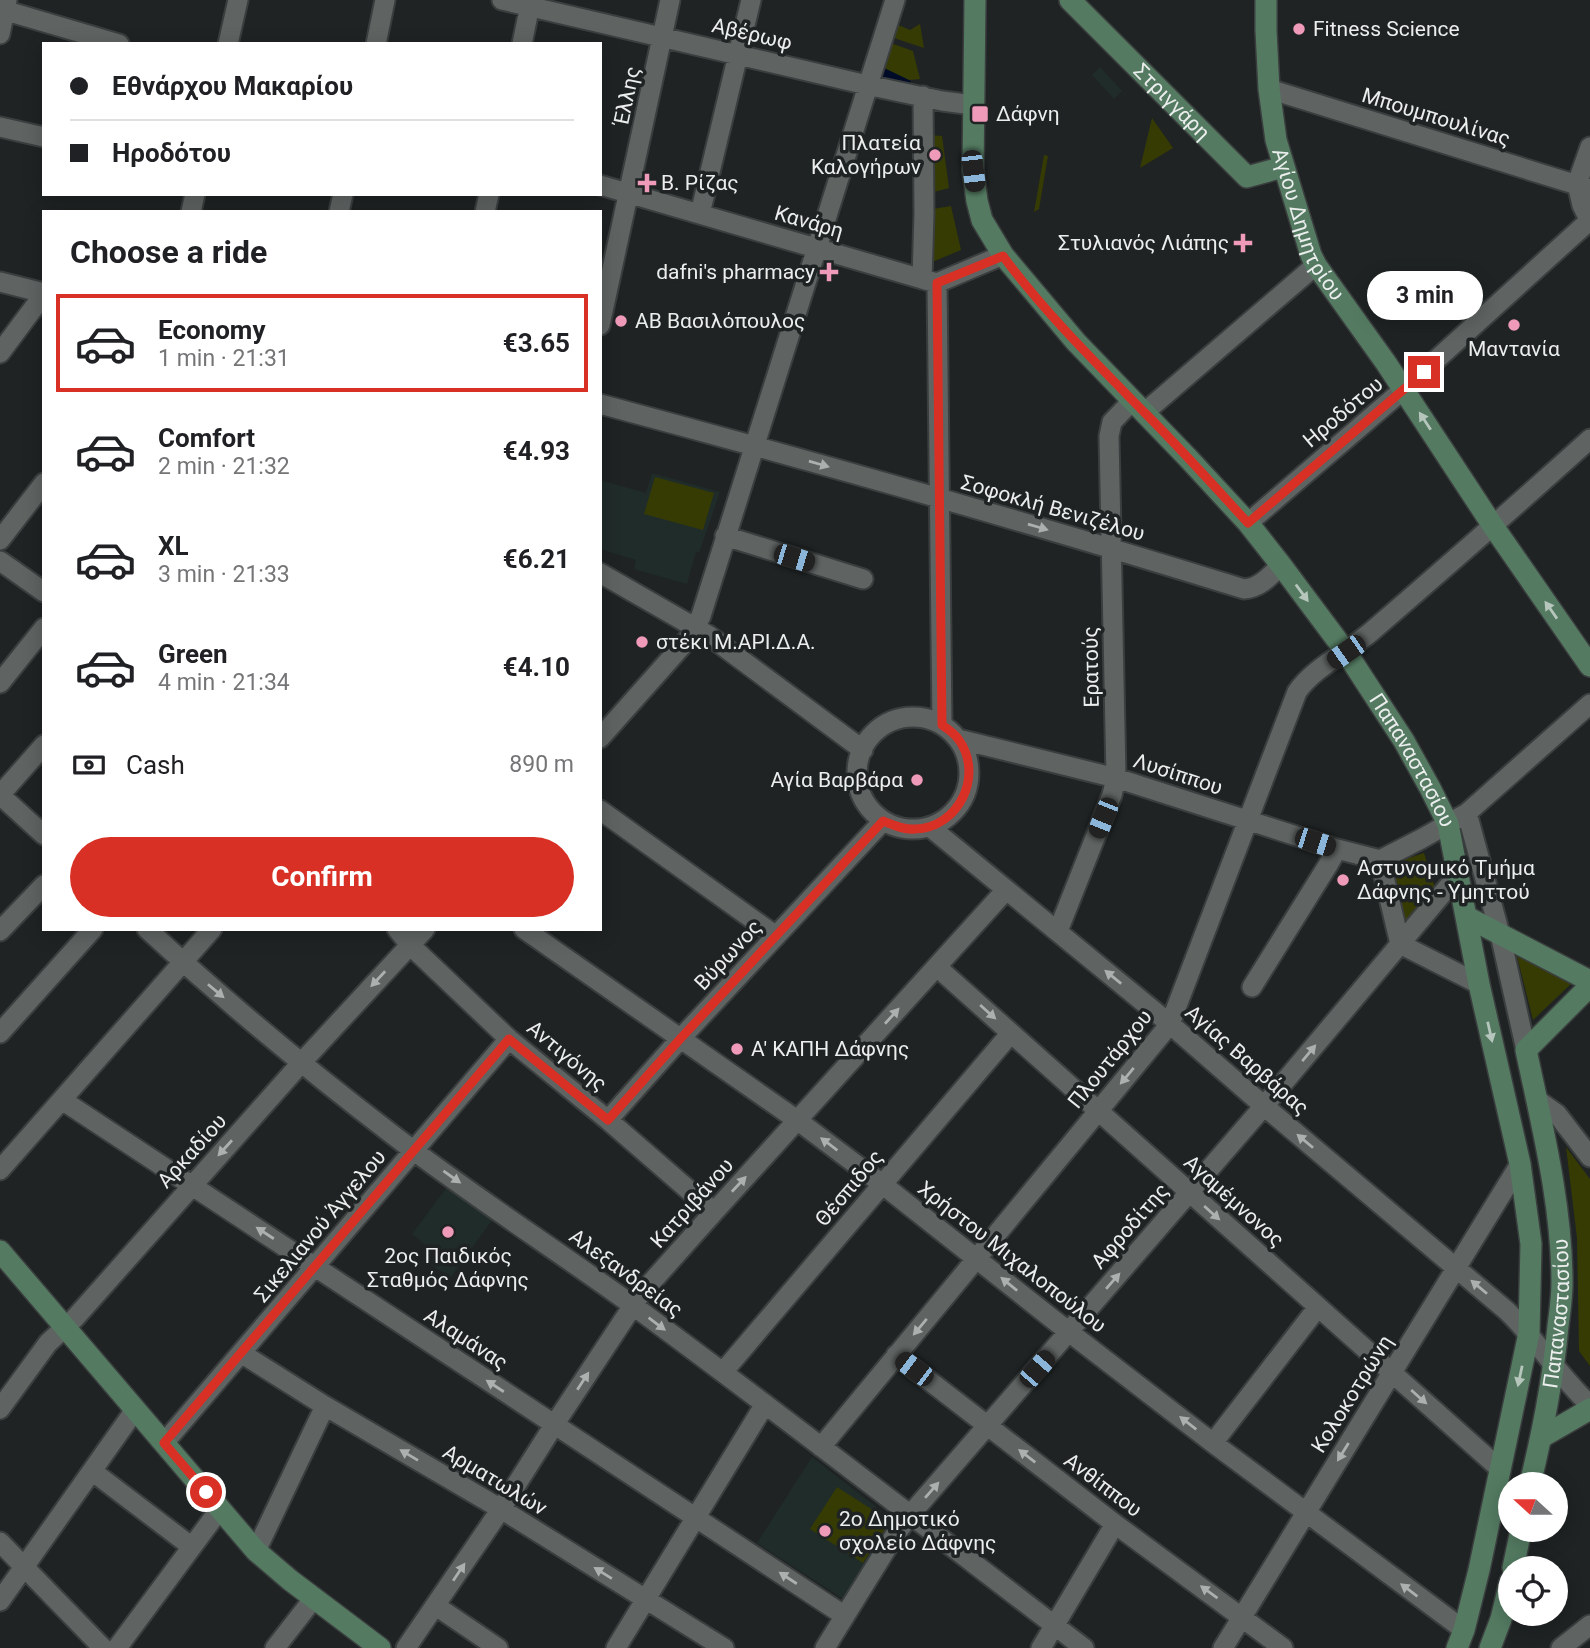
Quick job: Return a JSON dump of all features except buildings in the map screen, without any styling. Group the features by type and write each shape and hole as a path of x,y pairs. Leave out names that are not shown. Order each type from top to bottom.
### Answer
{"street":[{"path":"228,42 238,0"},
{"path":"376,42 385,0"},
{"name":"Αβέρωφ","path":"502,0 531,3 738,55 972,106"},
{"name":"Έλλης","path":"602,316 670,0"},
{"path":"700,214 751,0"},
{"path":"602,736 696,627 895,0"},
{"name":"Παπαναστασίου","path":"975,0 973,171 982,220 1003,256 1030,290 1248,523 1282,565 1346,652 1404,741 1448,824 1479,984 1520,1164 1531,1244 1529,1333 1479,1570 1460,1639"},
{"name":"Στριγγάρη","path":"1070,0 1247,177 1283,167"},
{"name":"Αγίου Δημητρίου","path":"1266,0 1269,89 1276,139 1311,255 1590,666"},
{"path":"522,42 531,3"},
{"path":"0,34 4,6 113,42"},
{"name":"Μπουμπουλίνας","path":"1269,89 1584,187"},
{"path":"923,96 924,214 940,499 942,725"},
{"path":"0,127 42,137"},
{"path":"1590,146 1582,205 1590,221"},
{"name":"Κανάρη","path":"602,186 929,281"},
{"name":"Ηροδότου","path":"1248,523 1404,390 1590,221"},
{"path":"929,281 1003,256"},
{"name":"Ερατούς","path":"1058,931 1112,795 1116,778 1109,436 1112,422 1139,407 1316,265"},
{"path":"0,282 42,292"},
{"path":"0,353 42,296"},
{"name":"Σοφοκλή Βενιζέλου","path":"602,405 754,445 1112,548 1244,590 1254,589 1282,565"},
{"name":"Πλουτάρχου","path":"821,1447 1170,1024 1297,692 1305,681 1368,635 1590,439"},
{"path":"0,540 42,486"},
{"path":"725,536 863,579"},
{"path":"0,561 42,591"},
{"path":"602,574 696,627 863,750"},
{"path":"0,683 42,630"},
{"path":"1479,984 1400,944 1380,860 1467,813 1590,704"},
{"path":"925,718 942,725 958,739 966,755 969,772 967,790 959,806 946,819 930,827 914,829 883,821 871,810 862,797 858,765 873,734 897,720 925,718"},
{"name":"Λυσίππου","path":"958,739 1116,778 1337,849 1380,860"},
{"path":"42,747 0,795 42,833"},
{"path":"602,811 776,936"},
{"name":"Παπαναστασίου","path":"1467,813 1500,934 1526,1050 1551,1170 1560,1233 1562,1285 1555,1366 1533,1472"},
{"name":"Βύρωνος","path":"608,1120 883,821"},
{"name":"Αγίας Βαρβάρας","path":"930,827 1170,1024 1264,1107 1507,1311 1529,1333 1590,1407"},
{"path":"1252,987 1337,849"},
{"name":"Αφροδίτης","path":"825,1648 910,1515 1264,1107 1458,874"},
{"path":"0,931 42,887"},
{"name":"Κατριβάνου","path":"406,1648 501,1509 632,1306 1006,890"},
{"path":"1467,917 1590,984 1526,1050"},
{"path":"0,1033 91,931"},
{"name":"Αλεξανδρείας","path":"149,931 183,963 302,1062 414,1150 723,1372 1084,1648"},
{"path":"0,1170 210,931"},
{"name":"Αντιγόνης","path":"399,931 509,1039 714,1212"},
{"name":"Αρκαδίου","path":"3,1399 48,1343 75,1318 302,1062 423,931"},
{"name":"Χρήστου Μιχαλοπούλου","path":"527,931 797,1120 882,1184 1069,1332 1306,1513 1460,1639"},
{"name":"Αγαμέμνονος","path":"937,967 1500,1469"},
{"name":"Θέσπιδος","path":"723,1372 1011,1033"},
{"name":"Σικελιανού Άγγελου","path":"164,1443 509,1039"},
{"path":"1536,1099 1557,1114 1590,1157"},
{"name":"Αλαμάνας","path":"62,1100 845,1616"},
{"name":"Κολοκοτρώνη","path":"1223,1648 1520,1164"},
{"path":"0,1251 257,1551 290,1580 380,1648"},
{"path":"1213,1443 1318,1307"},
{"name":"Αρματωλών","path":"241,1353 325,1406 501,1509 724,1648"},
{"name":"Ανθίππου","path":"896,1356 1115,1524 1283,1648"},
{"path":"616,1648 765,1404"},
{"path":"257,1551 325,1406"},
{"path":"1542,1437 1590,1407"},
{"path":"0,1601 135,1410"},
{"path":"92,1471 192,1546"},
{"path":"117,1648 220,1509"},
{"path":"1041,1648 1115,1524"},
{"path":"0,1542 103,1648"},
{"path":"275,1648 314,1598"},
{"path":"436,1606 498,1648"},
{"path":"1561,1648 1590,1625"},
{"path":"1490,1648 1498,1626"}],"shaded area":[{"path":"1100,67 1122,91 1114,99 1092,75"},
{"path":"652,473 720,492 699,553 696,552 687,584 634,569 636,560 602,550 602,481 646,493"},
{"name":"2ος Παιδικός Σταθμός Δάφνης","path":"447,1187 493,1219 451,1277 429,1264 435,1253 412,1234"},
{"name":"2ο Δημοτικό σχολείο Δάφνης","path":"812,1457 893,1520 843,1599 757,1543"}],"green space":[{"path":"889,21 910,30 920,24 924,48 885,35"},
{"path":"885,41 913,51 920,79 909,80 886,69"},
{"path":"1152,118 1173,148 1140,168"},
{"path":"929,135 942,136 949,188 930,193"},
{"path":"1044,155 1048,156 1039,209 1034,212"},
{"path":"951,206 961,250 925,265 926,210"},
{"path":"655,477 714,493 703,530 644,514"},
{"path":"1424,853 1435,888 1400,928 1385,866"},
{"path":"1517,956 1573,982 1533,1020"},
{"path":"1566,1147 1590,1179 1590,1366 1579,1351 1577,1238"},
{"path":"837,1487 890,1521 863,1563 810,1529"}],"water":[{"path":"877,68 886,69 911,81 908,87 872,81"}],"place":[{"name":"Fitness Science","path":"1299,29"},
{"name":"Δάφνη","path":"980,114"},
{"name":"Πλατεία Καλογήρων","path":"935,155"},
{"name":"Β. Ρίζας","path":"647,183"},
{"name":"Στυλιανός Λιάπης","path":"1243,243"},
{"name":"dafni's pharmacy","path":"829,272"},
{"name":"ΑΒ Βασιλόπουλος","path":"621,321"},
{"name":"Μαντανία","path":"1514,325"},
{"name":"στέκι Μ.ΑΡΙ.Δ.Α.","path":"642,642"},
{"name":"Αγία Βαρβάρα","path":"917,780"},
{"name":"Αστυνομικό Τμήμα Δάφνης - Υμηττού","path":"1343,880"},
{"name":"Α' ΚΑΠΗ Δάφνης","path":"737,1049"},
{"name":"2ος Παιδικός Σταθμός Δάφνης","path":"448,1232"},
{"name":"2ο Δημοτικό σχολείο Δάφνης","path":"825,1531"}],"route":[{"path":"206,1492 164,1443 509,1039 608,1120 883,821 898,827 930,827 946,819 959,806 967,790 969,772 966,755 958,739 942,725 937,283 1003,256 1076,342 1248,523 1424,372"}]}
